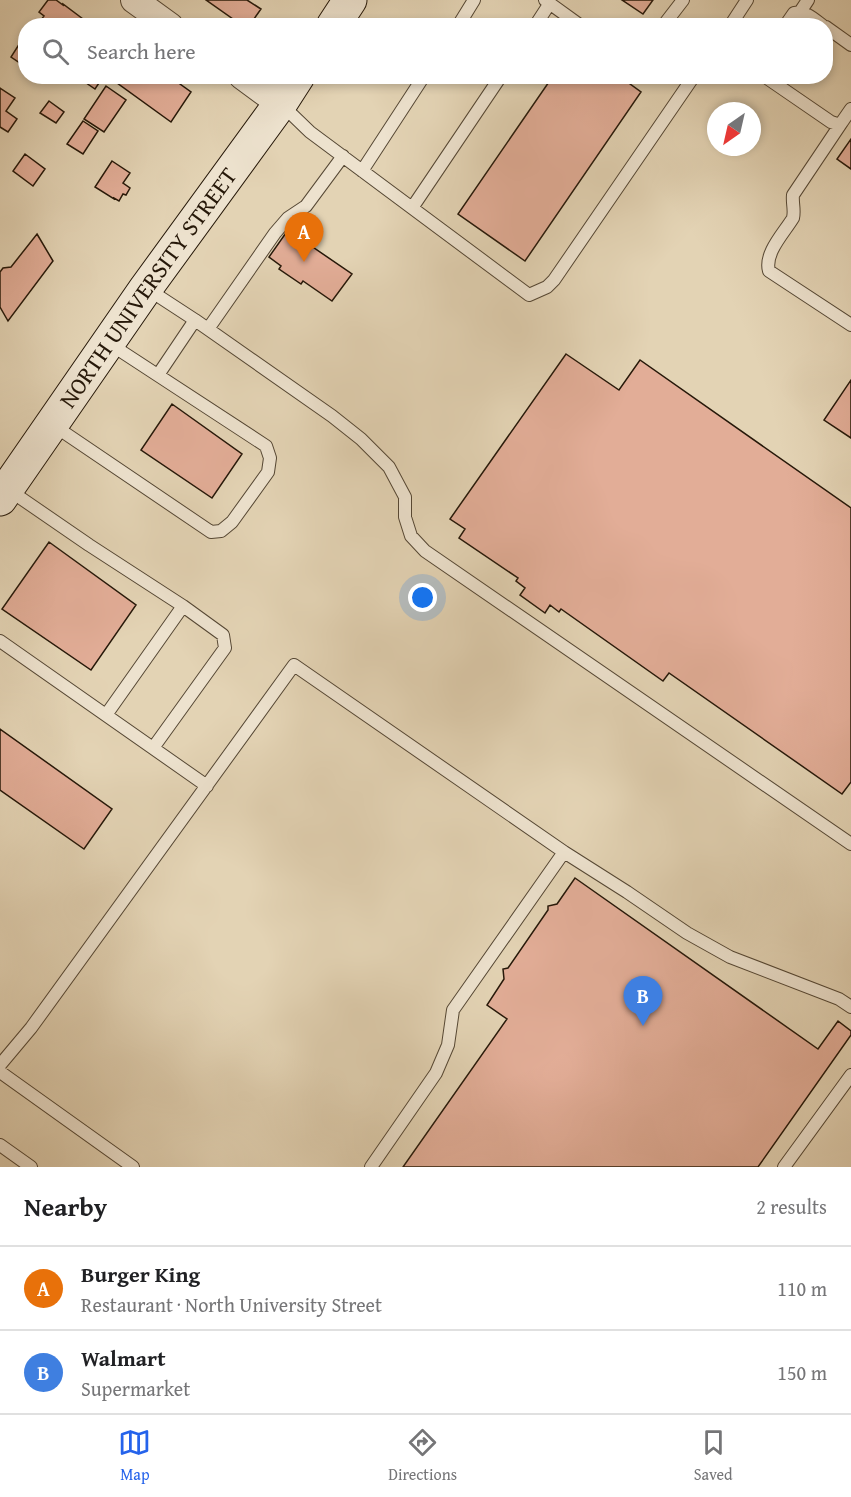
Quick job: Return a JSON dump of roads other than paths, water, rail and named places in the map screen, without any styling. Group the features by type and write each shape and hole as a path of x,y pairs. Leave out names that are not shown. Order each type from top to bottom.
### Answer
{"main road":[{"path":"338,18 350,0"},
{"name":"NORTH UNIVERSITY STREET","path":"4,494 146,288 293,84"}],"street":[{"path":"134,0 159,18"},
{"path":"253,84 280,104"}],"lane":[{"path":"463,18 474,0"},
{"path":"669,18 683,0"},
{"path":"735,18 747,0"},
{"path":"800,12 808,0"},
{"path":"539,18 548,2 570,18"},
{"path":"791,18 794,13 800,12 812,18"},
{"path":"833,32 851,45"},
{"path":"362,171 419,84"},
{"path":"412,208 496,84"},
{"path":"280,104 310,132 529,295 547,287 554,280 689,84"},
{"path":"776,84 831,122 837,124 842,122"},
{"path":"851,109 793,195 792,202 795,212 793,218 769,255 767,264 769,271 851,325"},
{"path":"208,329 275,234 288,218 306,206 343,156"},
{"path":"146,288 332,416 361,439 389,467 405,497 405,517 411,536 425,551 851,844"},
{"path":"158,375 195,320"},
{"path":"52,424 211,531 221,531 232,522 268,472 270,458 266,446 108,343"},
{"path":"4,494 89,545 223,635 225,648 153,748"},
{"path":"106,715 183,606"},
{"path":"0,641 207,786"},
{"path":"0,1065 32,1028 294,665 564,852 687,933 730,957 839,999 851,1007"},
{"path":"371,1167 436,1072 448,1045 453,1010 564,852"},
{"path":"0,1072 133,1167"},
{"path":"784,1167 851,1075"},
{"path":"0,1145 31,1167"}],"place":[{"name":"Burger King","path":"304,262"},
{"name":"Walmart","path":"643,1026"}]}
